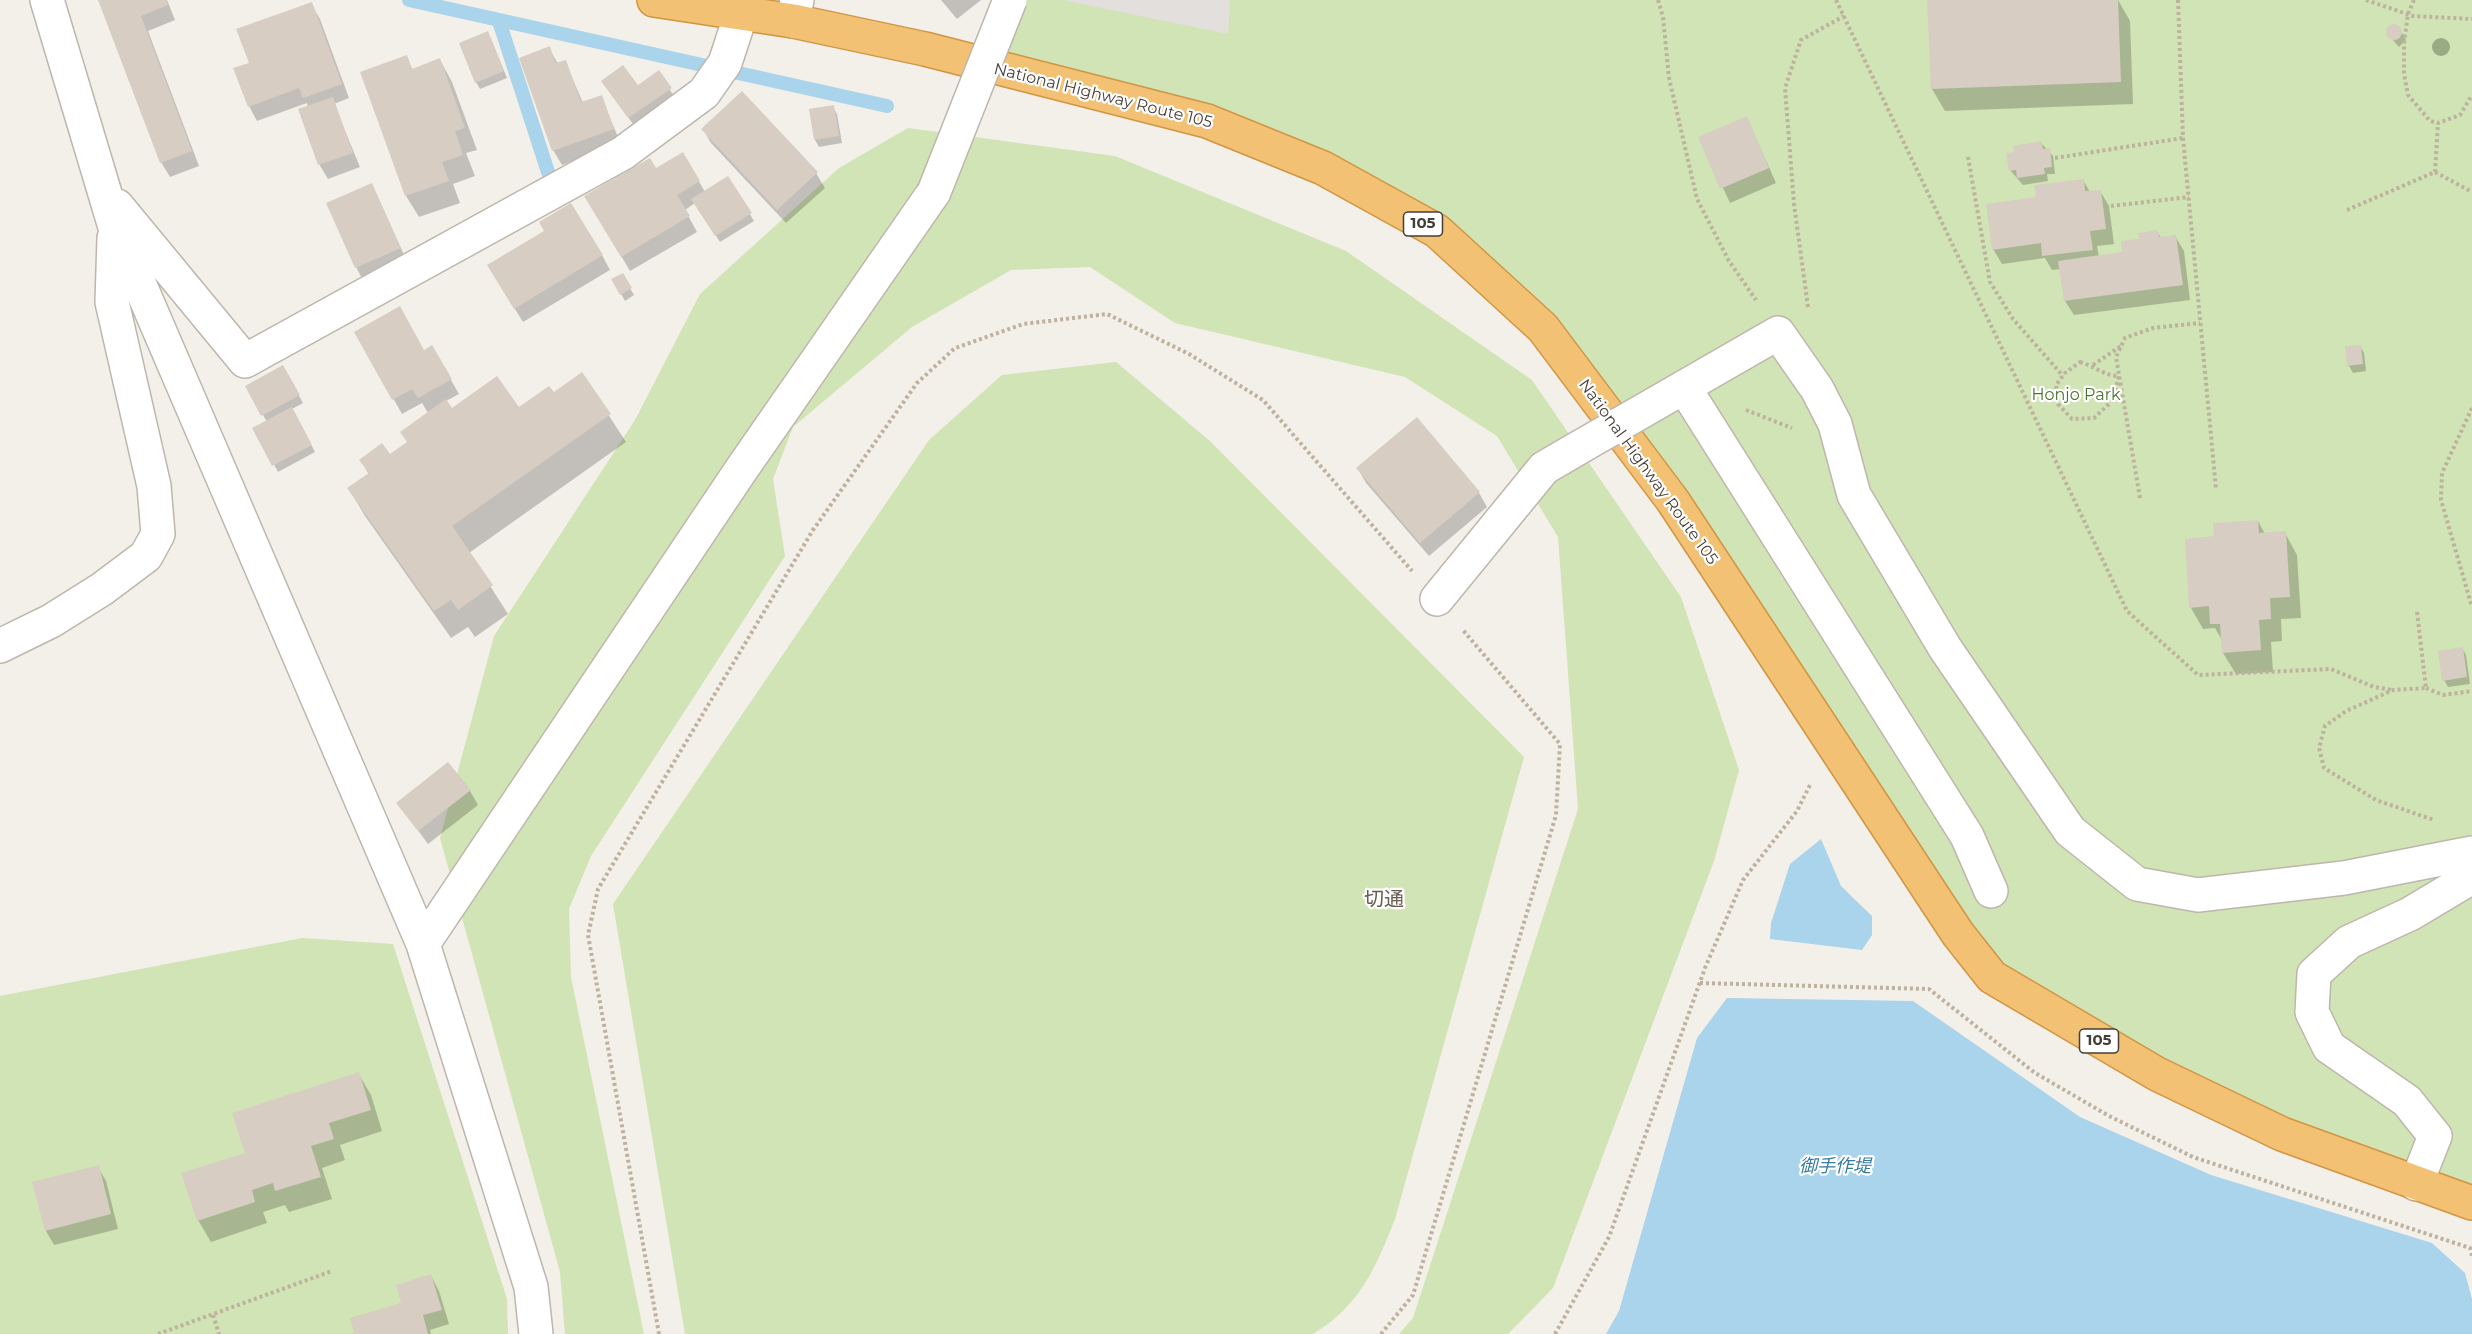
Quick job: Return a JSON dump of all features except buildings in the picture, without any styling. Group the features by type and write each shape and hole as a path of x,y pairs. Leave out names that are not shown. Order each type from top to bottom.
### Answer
{"highway":[{"name":"National Highway Route 105","path":"654,0 741,15 795,11 925,49 1207,121 1323,168 1437,231 1543,328 1673,501 1958,934 1992,977 2157,1074 2282,1134 2472,1203"}],"street":[{"path":"47,0 115,227 423,944 531,1287 536,1334"},
{"path":"423,944 741,470 934,192 1010,0"},
{"path":"104,191 245,361 623,153 704,93 725,63 741,15"},
{"path":"0,646 51,621 102,589 146,556 158,534 154,486 112,302 115,227"},
{"path":"1437,599 1544,468 1684,387 1783,340 1817,389 1835,424 1854,495 1945,648 2070,831 2137,884 2198,895 2344,878 2472,853"},
{"path":"1684,387 1967,836 1991,891"},
{"path":"2416,1184 2434,1136 2407,1101 2329,1047 2312,1012 2314,974 2349,942 2410,914 2472,877"}],"path":[{"path":"1658,0 1664,17 1669,78 1697,199 1729,261 1783,340 1804,332 1809,310 1794,204 1785,88 1801,40 1844,16"},
{"path":"1836,0 2127,611 2198,675 2331,669 2374,687 2393,690 2426,688 2443,694 2472,692"},
{"path":"2178,0 2183,138 2216,489"},
{"path":"2366,0 2408,14 2472,18"},
{"path":"2414,0 2408,14 2404,43 2404,74 2408,96 2430,121 2438,123 2460,115 2472,95"},
{"path":"2435,172 2438,123"},
{"path":"2055,158 2183,138"},
{"path":"1968,157 1990,282 2013,319 2063,376"},
{"path":"2435,172 2472,192"},
{"path":"2347,210 2435,172"},
{"path":"2110,206 2189,197"},
{"path":"660,1334 588,935 598,889 813,530 917,383 955,348 1023,324 1107,314 1189,354 1263,400 1560,744 1556,815 1413,1295 1381,1334"},
{"path":"2140,498 2116,357 2125,338 2153,328 2200,323"},
{"path":"2092,365 2122,345"},
{"path":"2080,362 2092,365 2109,376 2119,376 2112,400 2094,418 2072,418 2058,404 2056,385 2080,362"},
{"path":"1684,387 1800,431"},
{"path":"2472,408 2442,473 2441,500 2472,607"},
{"path":"2417,612 2426,688"},
{"path":"2393,690 2346,711 2325,726 2319,748 2324,768 2376,800 2440,822"},
{"path":"1555,1334 1609,1237 1700,983 1743,880 1797,811 1833,743"},
{"path":"1700,983 1929,989 2035,1073 2111,1117 2193,1156 2470,1248 2472,1256"},
{"path":"158,1334 332,1271"},
{"path":"213,1315 219,1334"}],"green space":[{"name":"Honjo Park","path":"1011,0 2472,0 2472,1203 2416,1184 1992,977 1543,328 1323,168 985,65"},
{"path":"908,128 1115,156 1346,251 1532,380 1681,597 1739,770 1714,861 1553,1288 1508,1334 1399,1334 1413,1318 1578,809 1558,537 1497,436 1405,377 1175,323 1090,267 1011,270 912,327 793,427 773,479 785,556 591,856 569,909 571,977 644,1334 565,1334 560,1272 440,838 494,636 635,420 700,294 839,168"},
{"path":"1116,362 1210,441 1524,757 1395,1219 1381,1253 1355,1298 1329,1323 1313,1334 685,1334 613,904 929,440 1002,375"},
{"path":"302,938 393,944 507,1299 508,1334 0,1334 0,996"}],"shaded area":[{"path":"1230,0 1228,34 1067,1"}],"water":[{"path":"1821,839 1841,886 1872,916 1872,935 1862,950 1770,939 1771,923 1790,864"},
{"name":"御手作堤","path":"1727,998 1913,1001 2080,1117 2211,1175 2432,1243 2465,1273 2472,1299 2472,1334 1606,1334 1619,1311 1697,1038"}],"waterway":[{"path":"409,0 887,106"},
{"path":"499,21 548,172"}],"district":[{"name":"切通","path":"1384,900"}]}
